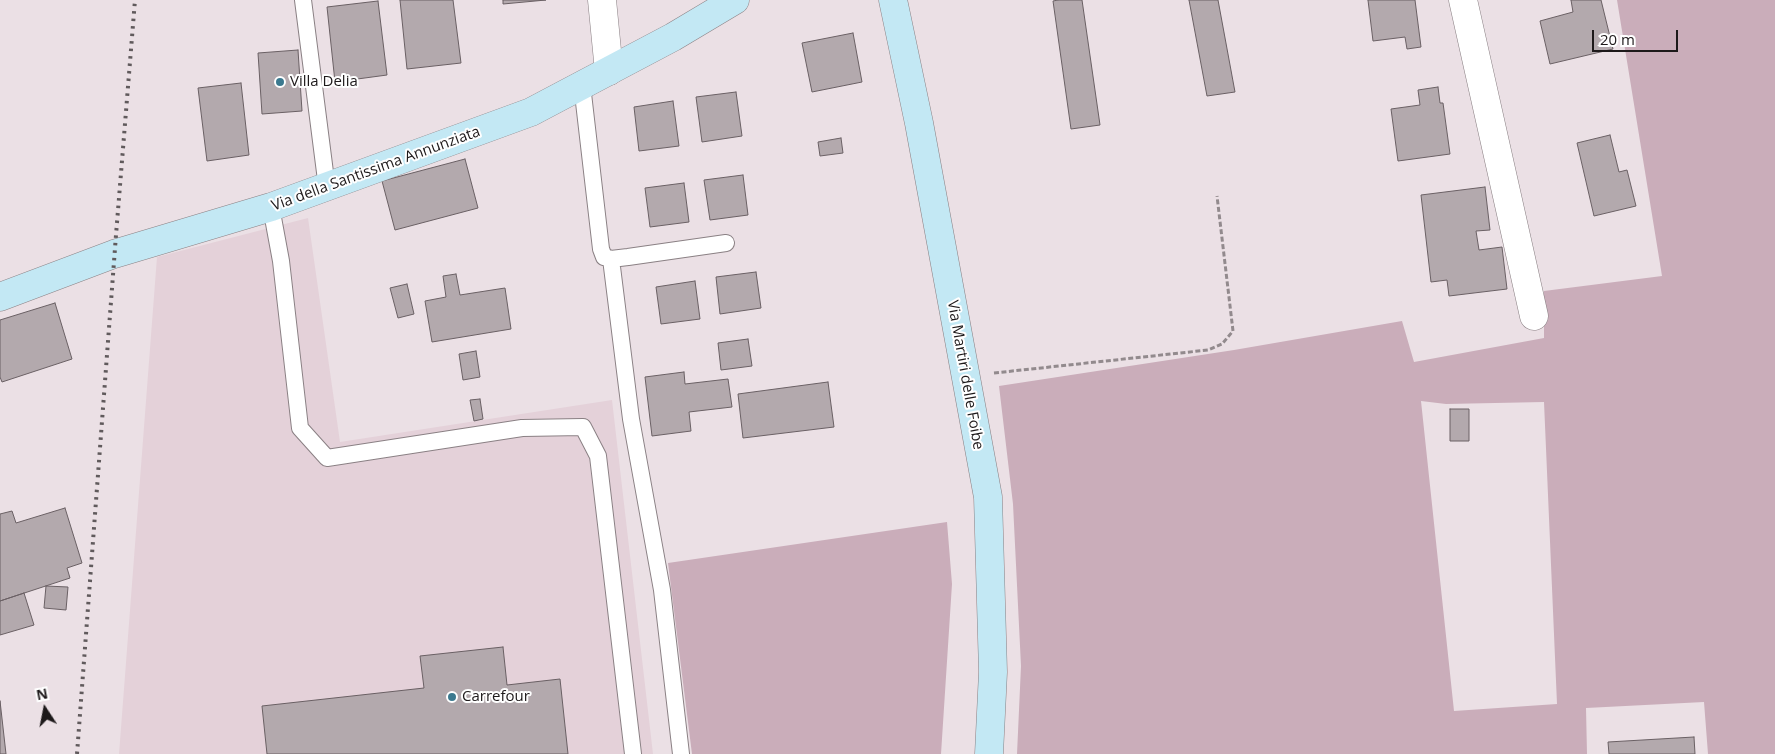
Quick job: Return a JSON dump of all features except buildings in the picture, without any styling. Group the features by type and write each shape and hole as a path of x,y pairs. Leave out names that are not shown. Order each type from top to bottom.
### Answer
{"street":[{"path":"602,0 618,66"},
{"path":"618,66 621,0"},
{"name":"Via della Santissima Annunziata","path":"0,298 114,254 327,188 531,112 673,37 734,0"},
{"name":"Via Martiri delle Foibe","path":"893,0 920,123 988,497 993,672 988,754"},
{"path":"1463,0 1534,316"}],"lane":[{"path":"303,0 327,188"},
{"path":"582,85 601,249 604,256 611,259 726,243"},
{"path":"270,207 280,260 300,428 327,458 522,428 583,427 598,456 633,754"},
{"path":"611,259 631,419 662,590 681,754"}],"path":[{"path":"966,376 1208,350 1222,344 1233,330 1217,196"}],"shaded area":[{"path":"1617,0 1775,0 1775,754 1708,754 1704,702 1586,708 1587,754 1017,754 1021,666 1013,504 999,386 1234,350 1402,321 1414,362 1544,338 1544,291 1662,276","holes":["1421,401 1446,404 1544,402 1557,704 1454,711"]},
{"path":"308,218 340,442 612,400 653,754 119,754 157,257"},
{"path":"947,522 952,584 941,754 692,754 668,563"}],"railway":[{"path":"77,754 135,0"}],"place":[{"name":"Villa Delia","path":"280,82"},
{"name":"Carrefour","path":"452,697"}]}
